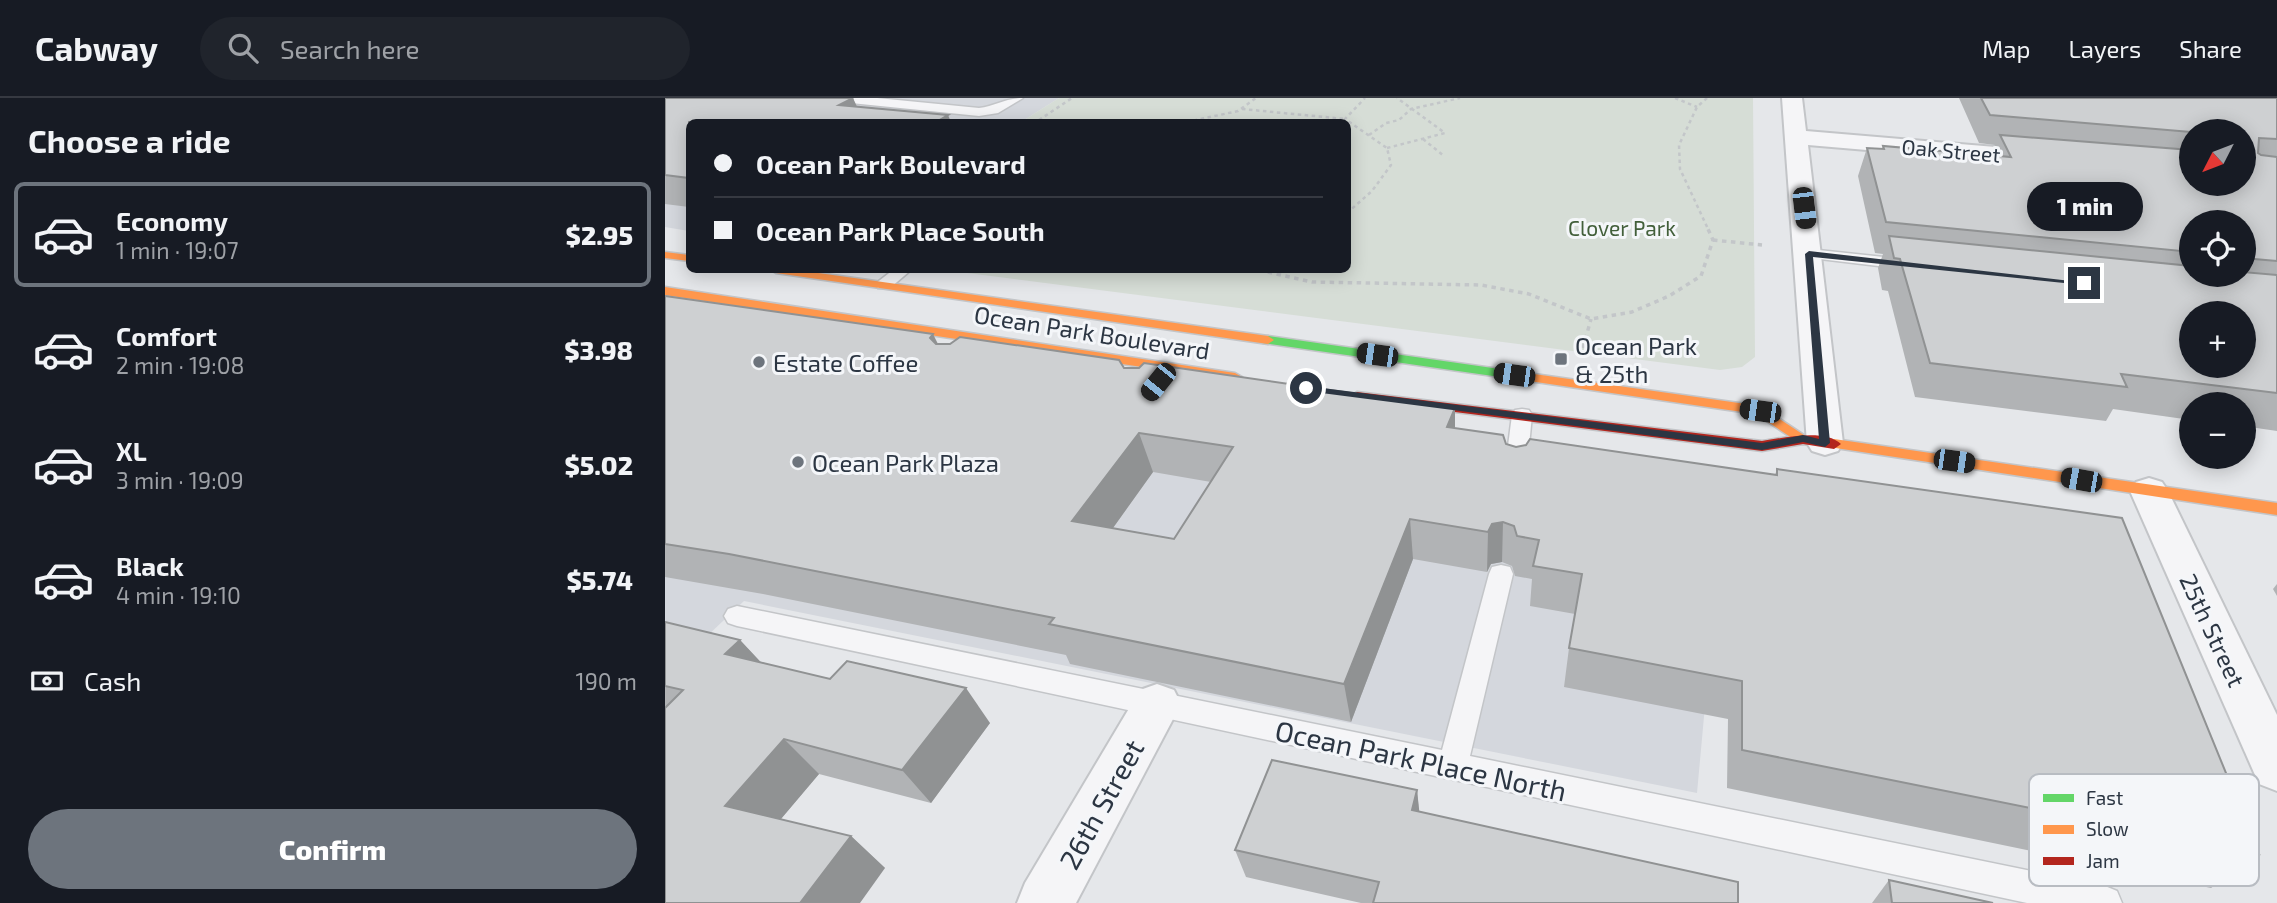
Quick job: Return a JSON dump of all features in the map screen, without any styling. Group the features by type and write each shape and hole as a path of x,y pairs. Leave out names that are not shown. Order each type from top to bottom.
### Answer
{"street":[{"path":"1792,98 1809,254 1814,441"},
{"name":"Oak Street","path":"1795,137 2068,160"},
{"path":"665,255 686,258"},
{"name":"Ocean Park Boulevard","path":"799,273 1760,411 1814,441"},
{"name":"Ocean Park Boulevard","path":"665,291 1003,340 1252,380"},
{"name":"Ocean Park Boulevard","path":"1347,394 1762,446 1814,441 2277,509"},
{"name":"25th Street","path":"2149,491 2277,768"},
{"name":"26th Street","path":"1045,903 1157,704"}],"lane":[{"path":"841,98 979,112 994,110 1017,98"},
{"path":"1809,254 1932,267"},
{"path":"884,284 899,273"},
{"path":"984,356 1003,340"},
{"path":"1153,388 1170,367"},
{"path":"1515,477 1522,415"},
{"path":"1452,767 1501,574"},
{"name":"Ocean Park Place North","path":"737,616 2105,903"}],"path":[{"path":"1040,119 1072,98"},
{"path":"1242,109 1257,98"},
{"path":"1200,119 1242,109 1345,118 1365,98"},
{"path":"1387,148 1445,133 1397,98"},
{"path":"1369,135 1387,123 1399,120 1411,108 1460,98"},
{"path":"1675,98 1697,107"},
{"path":"1272,273 1312,282 1481,285 1529,294 1591,319 1632,312 1669,296 1701,276 1713,240 1680,169 1679,145 1697,107 1707,98"},
{"path":"1351,122 1387,148 1391,165 1372,191 1351,209"},
{"path":"1422,139 1444,156"},
{"path":"1713,240 1762,245"},
{"path":"1581,357 1591,319"}],"shaded area":[{"path":"665,98 1059,98 1026,119 686,119 686,230 665,227"},
{"path":"665,324 1725,488 1697,793 744,601 703,640 665,632"}],"green space":[{"name":"Clover Park","path":"1059,98 1753,98 1755,357 1742,367 1720,370 967,273 1351,273 1351,119 1026,119"}],"building":[{"path":"665,98 853,98 839,105 948,115 941,119 686,119 686,178 665,175"},
{"path":"1981,98 2277,98 2277,139 2259,138 2258,153 2277,157 2277,261 2256,259 2256,210 2179,210 2179,251 1886,222 1867,148 1884,149 1883,146 2011,157 2000,135 2179,149 2179,196 2256,196 2256,119 2179,119 2179,131 1990,115"},
{"path":"1889,236 2179,265 2179,287 2256,287 2256,273 2277,275 2277,393 2121,374 2127,387 1930,363 1900,259 1894,258"},
{"path":"665,296 933,334 930,338 936,344 950,344 960,337 1119,360 1124,368 1139,368 1144,363 1455,408 1447,427 1503,435 1506,444 1516,447 1526,445 1530,439 1777,475 1777,469 2122,518 2226,774 2029,774 2029,808 1742,750 1742,681 1569,648 1582,574 1533,566 1539,540 1517,536 1514,526 1503,522 1492,524 1488,532 1410,519 1344,684 1049,624 1054,618 729,554 665,544","holes":["1139,433 1233,447 1174,539 1072,521"]},
{"path":"665,622 740,640 725,654 830,679 847,661 966,688 902,770 784,739 725,806 851,836 800,903 665,903 665,708 683,690 665,686"},
{"path":"1272,760 1417,790 1412,810 1738,882 1738,903 1373,903 1379,882 1235,850"},
{"path":"1889,880 1993,903 1892,903"}],"traffic: fast":[{"path":"1268,340 1534,378"}],"traffic: slow":[{"path":"665,255 686,258"},
{"path":"797,273 1268,340"},
{"path":"665,291 1235,377"},
{"path":"1534,378 1760,410 1803,439"},
{"path":"1834,444 2277,509"}],"traffic: jam":[{"path":"1357,396 1762,446 1803,439 1834,444"}],"place":[{"name":"Ocean Park & 25th","path":"1561,359"},
{"name":"Estate Coffee","path":"759,362"},
{"name":"Ocean Park Plaza","path":"798,462"}],"route":[{"path":"1306,388 1762,446 1803,439 1825,443 1809,254 2084,283"}]}
